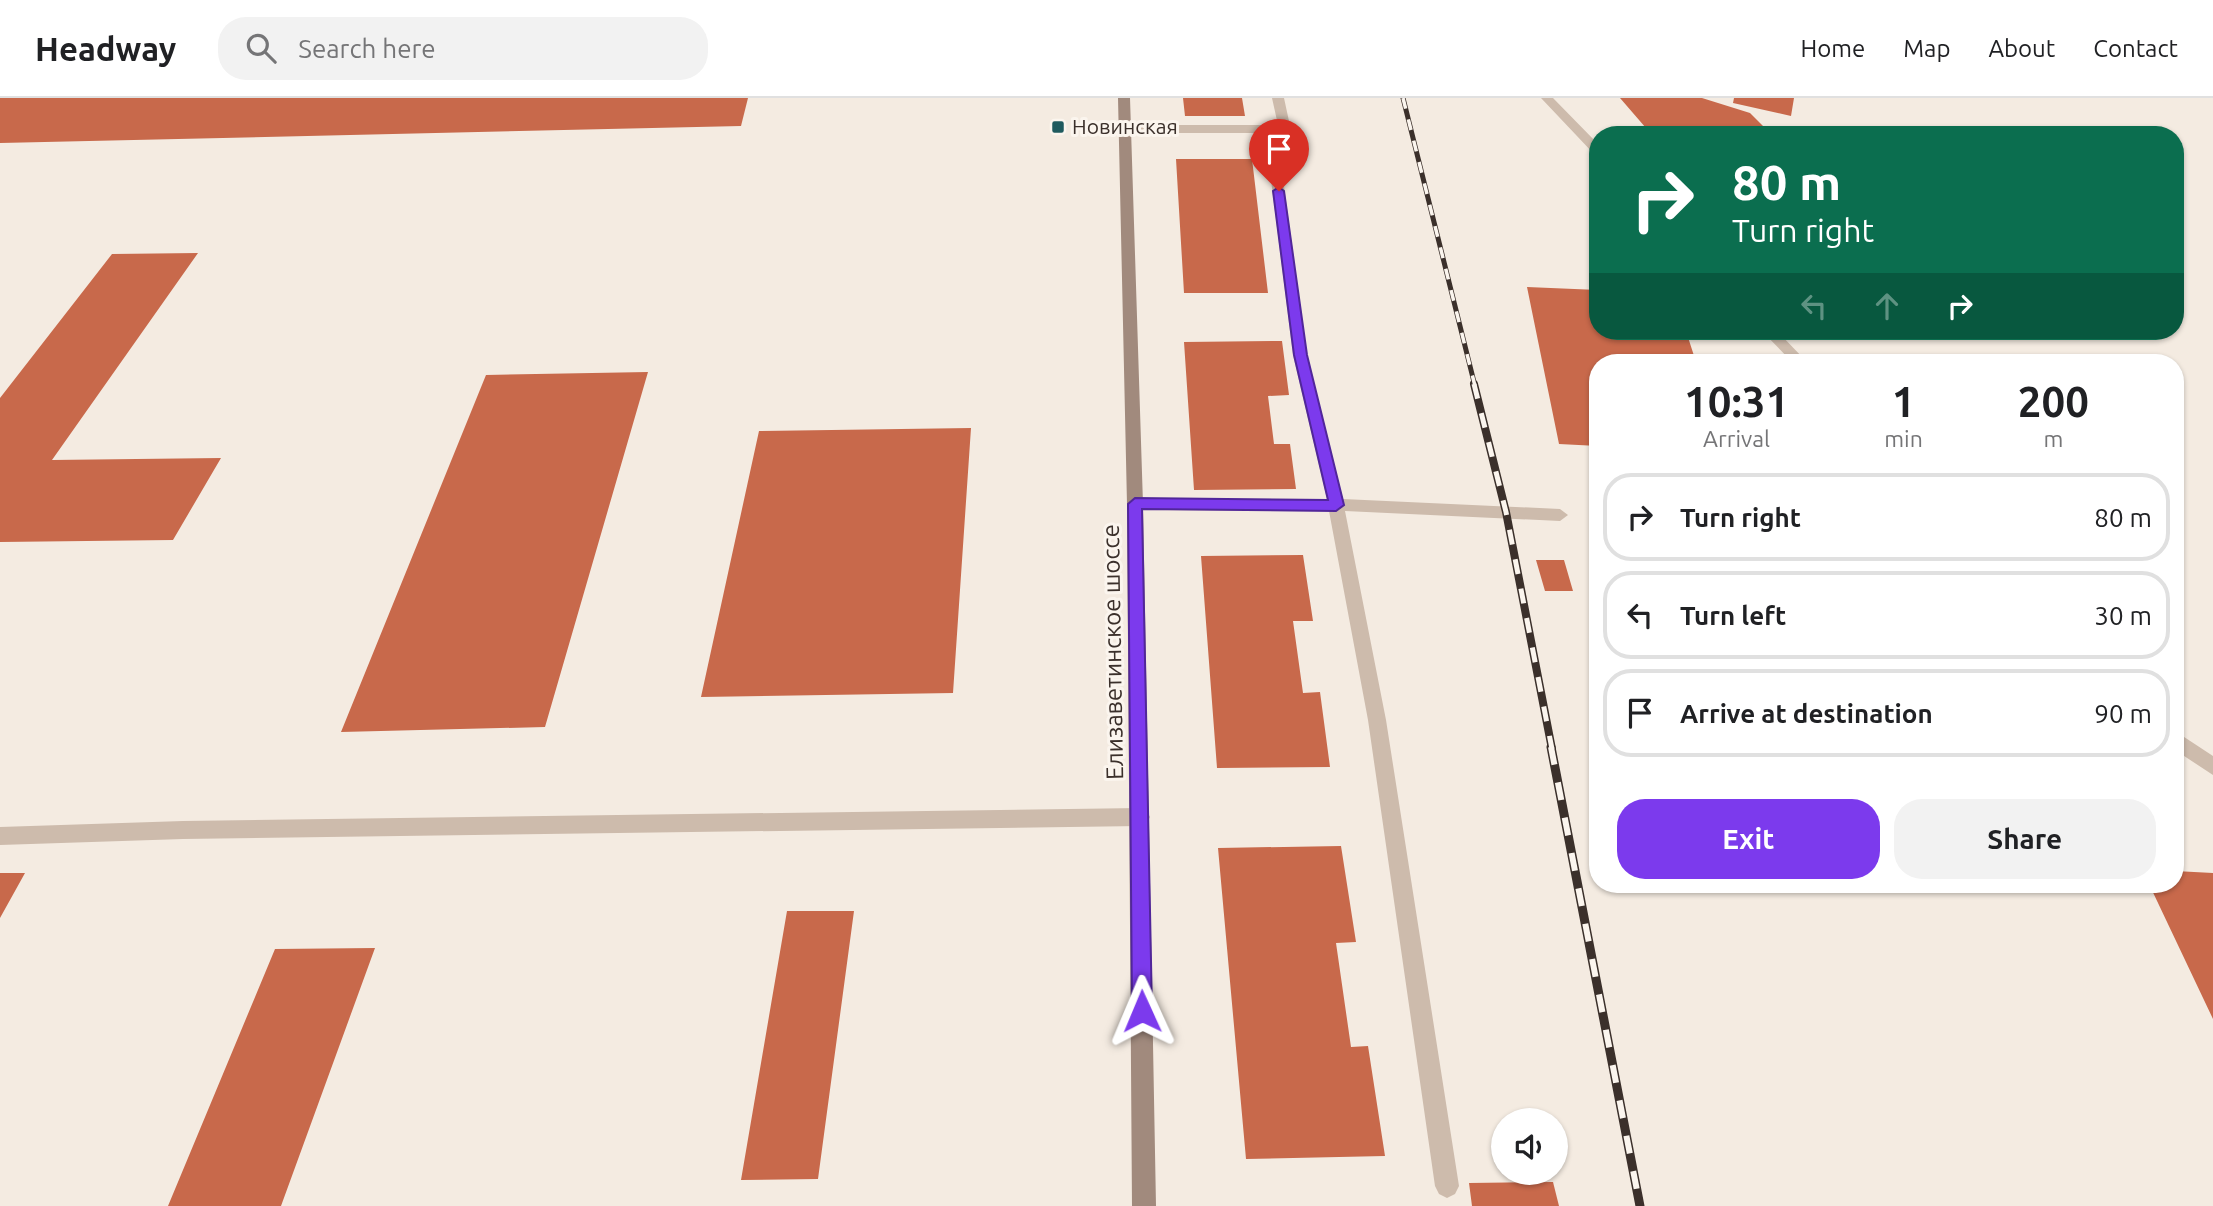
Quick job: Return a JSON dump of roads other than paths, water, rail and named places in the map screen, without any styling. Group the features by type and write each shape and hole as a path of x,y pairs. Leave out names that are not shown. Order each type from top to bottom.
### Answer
{"main road":[{"name":"Елизаветинское шоссе","path":"1124,98 1135,504 1144,1206"}],"street":[{"path":"1278,98 1286,135 1275,164 1300,355 1336,505 1377,720 1447,1186"},
{"path":"1547,98 1589,142"},
{"path":"1126,129 1284,129"},
{"path":"1778,340 1792,354"},
{"path":"1135,504 1336,505 1560,515"},
{"path":"2184,745 2213,767"},
{"path":"0,836 211,830 1140,817"}],"railway":[{"path":"1403,98 1475,386"},
{"path":"1474,384 1506,512 1552,749"},
{"path":"1551,747 1640,1206"}],"place":[{"name":"Новинская","path":"1058,127"}]}
